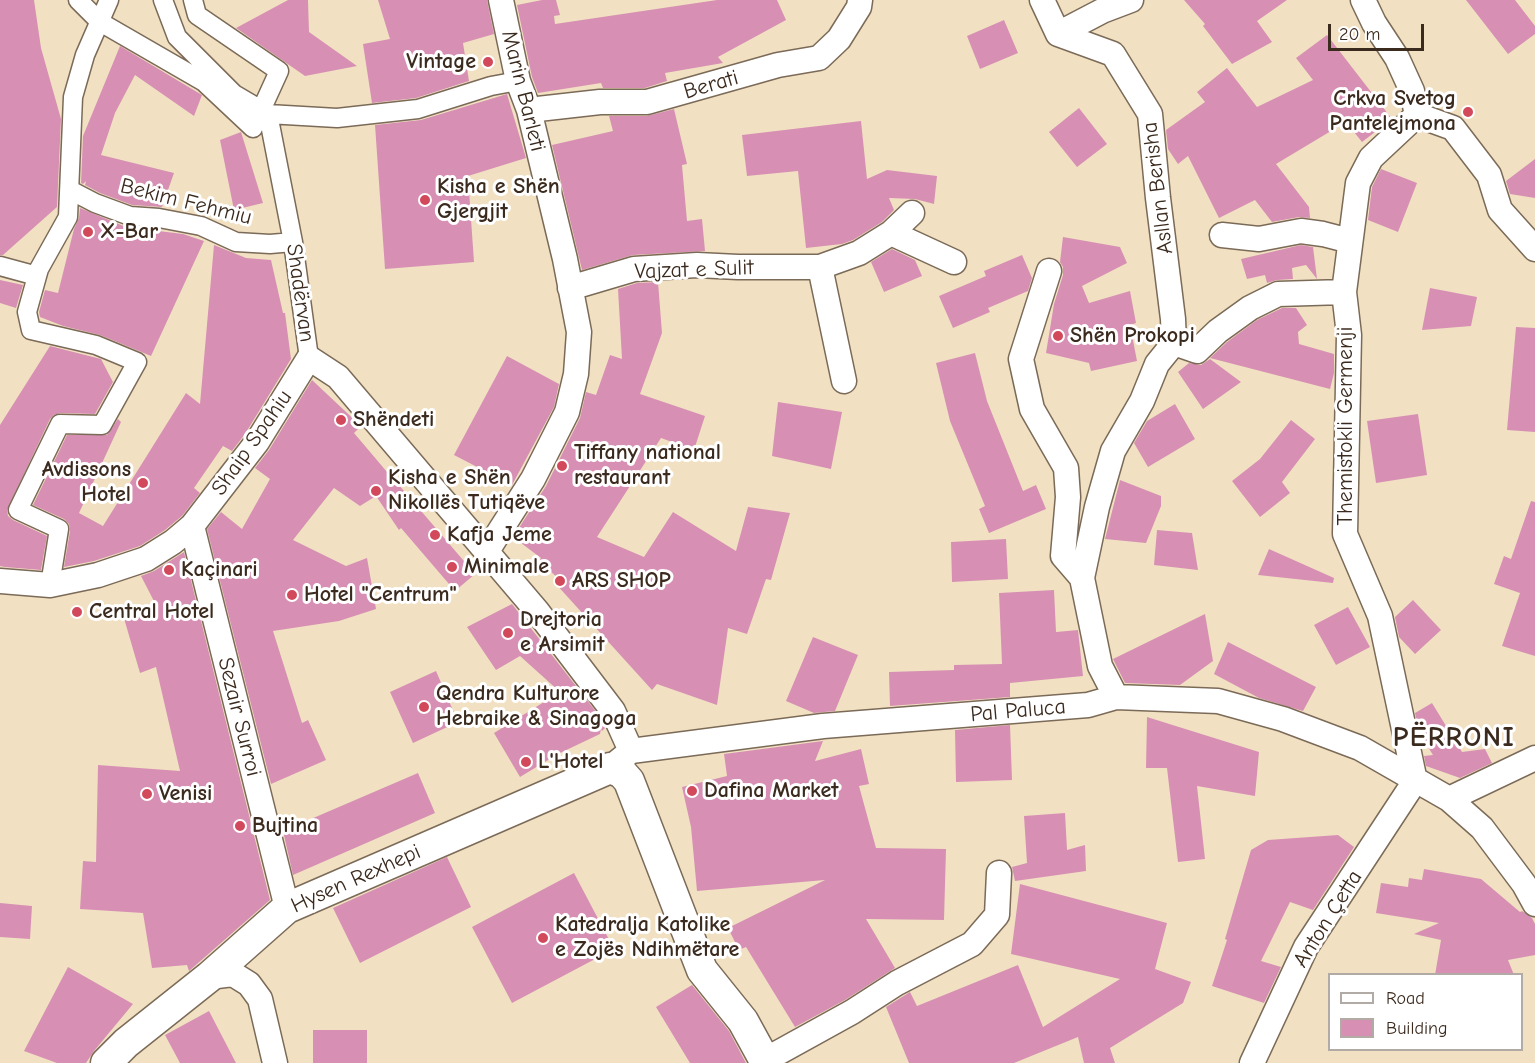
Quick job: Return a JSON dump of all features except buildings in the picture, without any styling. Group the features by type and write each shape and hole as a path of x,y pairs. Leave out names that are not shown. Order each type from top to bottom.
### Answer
{"street":[{"path":"78,0 100,22 204,82 253,128 264,112 279,71 197,15 193,0"},
{"path":"50,585 59,530 18,510 60,424 102,425 137,362 96,345 31,330 27,312 37,276 68,217 73,97 85,55 109,0"},
{"path":"163,0 177,37 234,94 264,112 337,118 418,109 491,86 518,81"},
{"name":"Marin Barleti","path":"487,550 533,480 567,412 576,374 579,333 529,110 518,81 501,0"},
{"name":"Berati","path":"529,110 600,102 647,102 778,66 819,58 839,39 859,7 860,0"},
{"path":"1042,0 1058,34 1131,0"},
{"path":"1363,0 1374,23 1397,58 1412,91 1417,115 1453,128 1489,175 1500,210 1535,249"},
{"name":"Asllan Berisha","path":"1058,34 1113,54 1150,114 1174,343"},
{"name":"Shadërvan","path":"264,112 293,242 309,358 338,377 537,611 613,711 620,759"},
{"name":"Themistokli Germenji","path":"1416,781 1380,616 1345,534 1349,334 1344,292 1358,183 1371,158 1417,115"},
{"name":"Bekim Fehmiu","path":"70,190 94,203 130,216 159,218 201,226 236,242 270,244 293,242"},
{"name":"Vajzat e Sulit","path":"570,288 634,269 697,265 820,267 860,253 891,233 912,213"},
{"path":"1222,235 1259,239 1301,231 1350,241"},
{"path":"891,233 954,262"},
{"path":"0,266 37,276"},
{"path":"820,267 844,381"},
{"path":"1049,271 1021,359 1032,410 1066,468 1068,497 1063,556 1082,578"},
{"path":"1116,697 1100,666 1082,578 1097,507 1113,451 1142,401 1157,364 1174,343 1197,351 1218,331 1250,308 1278,294 1344,292"},
{"name":"Shaip Spahiu","path":"0,582 50,585 98,575 146,559 173,542 192,526 257,442 309,358"},
{"name":"Sezair Surroi","path":"192,526 287,908"},
{"name":"Pal Paluca","path":"620,759 823,726 1088,705 1116,697 1218,701 1284,719 1360,748 1449,799 1482,828 1524,884 1535,904"},
{"path":"1449,799 1535,758"},
{"path":"620,759 622,772 629,781 702,970 743,1021 766,1061 852,1012 897,983 972,944 997,915 999,873"},
{"name":"Hysen Rexhepi","path":"106,1063 126,1043 209,977 287,908 620,759"},
{"name":"Anton Çetta","path":"1252,1063 1306,947 1416,781"},
{"path":"209,977 233,974 249,984 260,999 276,1063"}],"place":[{"name":"Vintage","path":"488,62"},
{"name":"Crkva Svetog Pantelejmona","path":"1468,112"},
{"name":"Kisha e Shën Gjergjit","path":"425,200"},
{"name":"X-Bar","path":"88,232"},
{"name":"Shën Prokopi","path":"1058,336"},
{"name":"Shëndeti","path":"341,420"},
{"name":"Tiffany national restaurant","path":"562,466"},
{"name":"Avdissons Hotel","path":"143,483"},
{"name":"Kisha e Shën Nikollës Tutiqëve","path":"376,491"},
{"name":"Kafja Jeme","path":"435,535"},
{"name":"Minimale","path":"452,567"},
{"name":"Kaçinari","path":"169,570"},
{"name":"ARS SHOP","path":"560,581"},
{"name":"Hotel \"Centrum\"","path":"292,595"},
{"name":"Central Hotel","path":"77,612"},
{"name":"Drejtoria e Arsimit","path":"508,633"},
{"name":"Qendra Kulturore Hebraike & Sinagoga","path":"424,707"},
{"name":"L'Hotel","path":"526,762"},
{"name":"Dafina Market","path":"692,791"},
{"name":"Venisi","path":"147,794"},
{"name":"Bujtina","path":"240,826"},
{"name":"Katedralja Katolike e Zojës Ndihmëtare","path":"543,938"}],"district":[{"name":"PËRRONI","path":"1454,738"}]}
